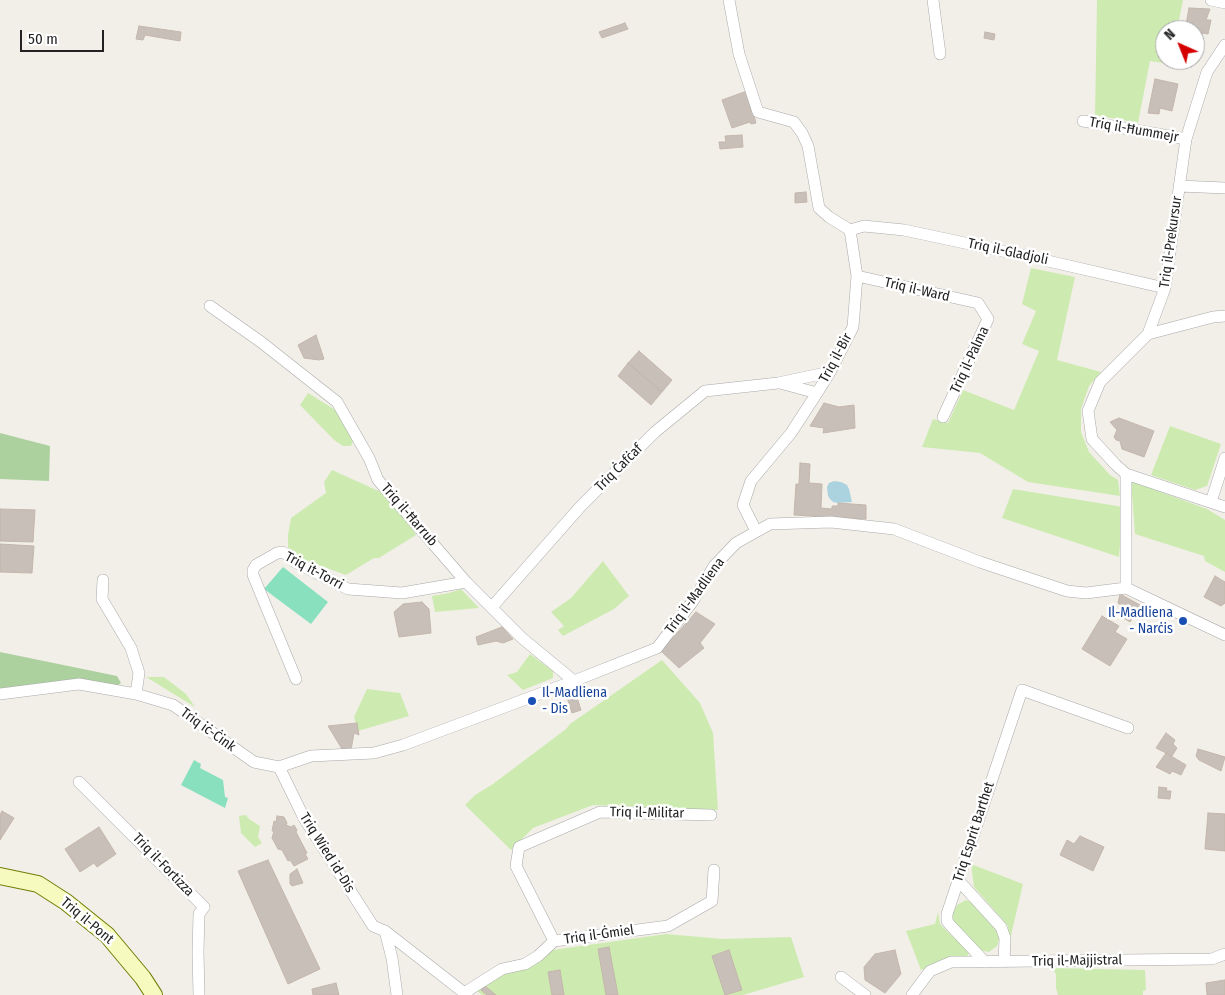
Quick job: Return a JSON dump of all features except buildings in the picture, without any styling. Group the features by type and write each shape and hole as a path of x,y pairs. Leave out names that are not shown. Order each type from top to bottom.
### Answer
{"street":[{"path":"729,0 739,54 758,112 794,122 808,146 819,208 829,217 850,230"},
{"path":"933,0 940,54"},
{"path":"1211,0 1225,3"},
{"name":"Triq il-Prekursur","path":"1126,474 1092,439 1088,411 1100,382 1148,334 1165,288 1186,140 1207,72 1225,46"},
{"name":"Triq il-Ħummejr","path":"1083,121 1186,140"},
{"path":"1179,186 1225,188"},
{"name":"Triq il-Gladjoli","path":"850,230 864,226 904,230 1165,288"},
{"name":"Triq il-Bir","path":"756,531 743,505 751,481 791,433 830,372 853,327 857,276 850,230"},
{"name":"Triq il-Ward","path":"857,276 978,303"},
{"name":"Triq il-Palma","path":"943,417 988,320 978,303"},
{"name":"Triq il-Ħarrub","path":"210,306 261,342 337,402 378,480 466,582 522,638 574,681"},
{"path":"1148,334 1212,317 1225,316"},
{"name":"Triq Ċafċaf","path":"492,607 580,507 655,432 705,391 778,383 830,372"},
{"name":"Triq Ċafċaf","path":"778,383 817,393"},
{"path":"1211,502 1225,458"},
{"path":"1225,507 1126,474 1126,588 1225,635"},
{"name":"Triq il-Madliena","path":"279,767 311,756 374,753 403,745 656,648 693,601 714,566 736,543 770,524 831,522 894,529 980,562 1067,591 1086,593 1126,588"},
{"name":"Triq it-Torri","path":"296,678 253,575 253,570 256,566 277,553 282,552 295,562 348,589 402,593 466,582"},
{"path":"0,694 79,684 136,694 139,673 131,648 102,600 103,580"},
{"name":"Triq Esprit Barthet","path":"985,962 950,925 946,914 1022,690 1128,728"},
{"name":"Triq iċ-Ċink","path":"136,694 173,705 254,762 279,767"},
{"name":"Triq Wied id-Dis","path":"279,767 304,818 373,926 385,931 466,994"},
{"name":"Triq il-Fortizza","path":"80,782 204,906 199,914 199,995"},
{"name":"Triq il-Militar","path":"554,941 516,866 519,847 600,812 711,815"},
{"name":"Triq il-Ġmiel","path":"466,994 502,969 525,964 538,956 554,941 668,926 712,901 714,870"},
{"name":"Triq il-Pont","path":"0,876 38,884 66,902 107,935 143,978 154,995"},
{"path":"958,880 1001,927 1005,938 1004,962"},
{"path":"385,931 392,958 397,995"},
{"name":"Triq il-Majjistral","path":"912,995 930,971 951,962 1212,960 1225,954"},
{"path":"841,977 865,995"}],"green space":[{"path":"1097,0 1183,0 1179,20 1155,20 1155,62 1150,61 1138,123 1095,115"},
{"path":"1031,268 1075,277 1057,360 1101,372 1089,386 1081,409 1081,432 1089,452 1110,475 1118,480 1120,496 1028,482 980,453 922,447 933,419 948,423 963,390 1014,410 1039,351 1022,344 1036,311 1022,304"},
{"path":"308,393 337,411 353,441 351,446 343,446 334,440 300,405"},
{"path":"1170,426 1221,444 1207,486 1195,490 1151,475"},
{"path":"0,433 50,446 49,481 0,479"},
{"path":"332,470 383,493 409,521 416,535 379,558 374,558 346,575 302,559 291,552 288,548 288,535 291,518 326,493 324,482"},
{"path":"1131,481 1207,509 1225,520 1225,572 1205,561 1204,556 1135,534"},
{"path":"1013,489 1123,507 1119,557 1002,518"},
{"path":"603,561 629,596 614,609 563,636 558,630 564,626 551,612 571,598"},
{"path":"283,567 328,602 311,624 264,589"},
{"path":"461,589 479,608 435,612 432,596"},
{"path":"0,652 117,676 121,683 116,687 0,691"},
{"path":"530,654 553,671 553,678 523,690 507,675 517,672"},
{"path":"662,660 700,703 713,733 718,810 593,805 533,828 511,850 465,805 475,795 493,784 570,724"},
{"path":"146,677 164,677 186,694 195,707"},
{"path":"367,689 400,693 409,716 358,731 354,717"},
{"path":"194,760 201,764 200,768 223,780 225,797 228,798 225,808 181,785"},
{"path":"246,815 260,826 258,837 262,843 255,847 241,833 239,816"},
{"path":"971,864 1023,884 1009,944 1008,926 974,887"},
{"path":"966,900 976,904 999,931 1000,936 997,946 989,952 979,950 955,925 952,915 957,905"},
{"path":"938,912 940,924 967,947 970,952 967,956 921,970 906,931 935,924"},
{"path":"666,934 723,939 791,937 804,977 743,995 482,995 477,991 502,975 553,950"},
{"path":"1052,968 1145,970 1146,990 1143,991 1143,995 1058,995 1056,974"}],"water":[{"path":"834,481 847,485 852,502 838,503 830,499 827,487 829,483"}],"place":[{"name":"Il-Madliena - Narċis","path":"1183,621"},
{"name":"Il-Madliena - Dis","path":"532,701"}]}
